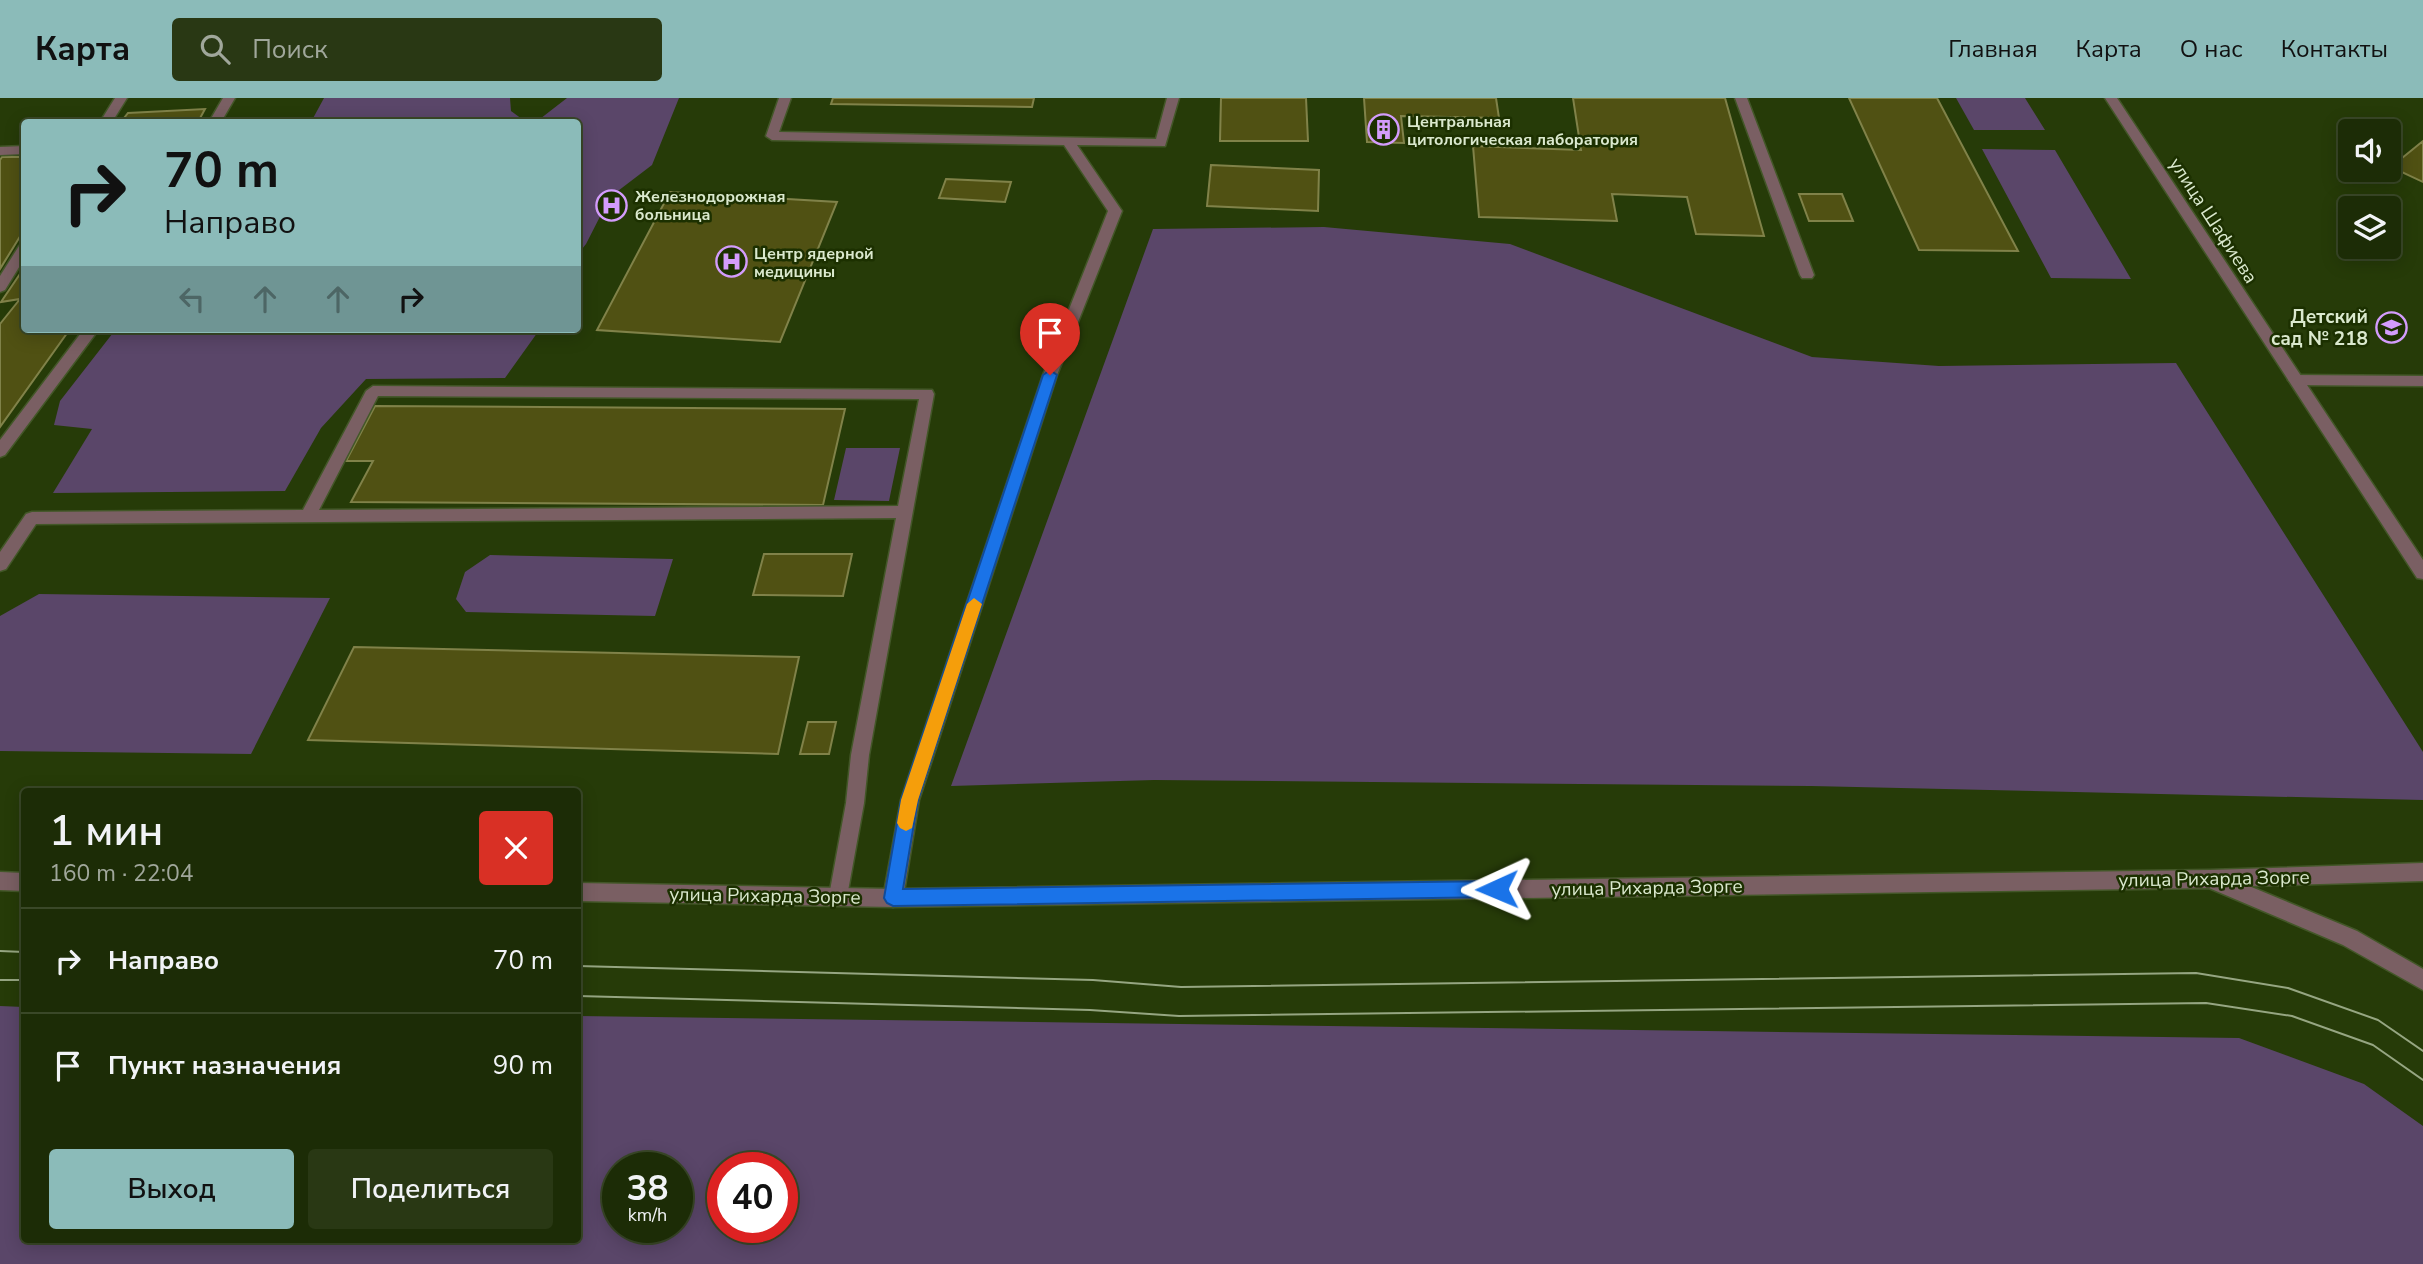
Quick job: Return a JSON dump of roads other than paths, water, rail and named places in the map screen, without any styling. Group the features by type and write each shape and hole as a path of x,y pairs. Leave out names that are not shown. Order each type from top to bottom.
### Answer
{"street":[{"path":"108,119 121,98"},
{"path":"217,119 229,98"},
{"path":"785,98 772,136 1069,144 1161,143 1173,98"},
{"path":"1741,98 1807,275"},
{"name":"улица Шафиева","path":"2111,98 2423,573"},
{"path":"893,898 910,800 1050,375 1115,211 1069,144"},
{"path":"0,151 21,150"},
{"path":"0,287 21,254"},
{"path":"0,451 89,333"},
{"path":"2295,380 2423,381"},
{"path":"308,516 373,391 927,394 860,755 855,803 839,896"},
{"path":"0,565 32,518 905,512"},
{"name":"улица Рихарда Зорге","path":"581,892 893,898 2210,879 2423,872"},
{"path":"2210,879 2350,938 2423,980"},
{"path":"0,881 21,882"}],"tram line":[{"path":"0,951 21,952"},
{"path":"581,966 1093,980 1181,987 2196,973 2288,988 2378,1020 2423,1051"},
{"path":"0,980 21,980"},
{"path":"581,996 1090,1010 1179,1016 2206,1003 2292,1016 2373,1045 2423,1080"}],"place":[{"name":"Центральная цитологическая лаборатория","path":"1384,130"},
{"name":"Железнодорожная больница","path":"612,205"},
{"name":"Центр ядерной медицины","path":"731,262"},
{"name":"Детский сад № 218","path":"2391,327"}]}
